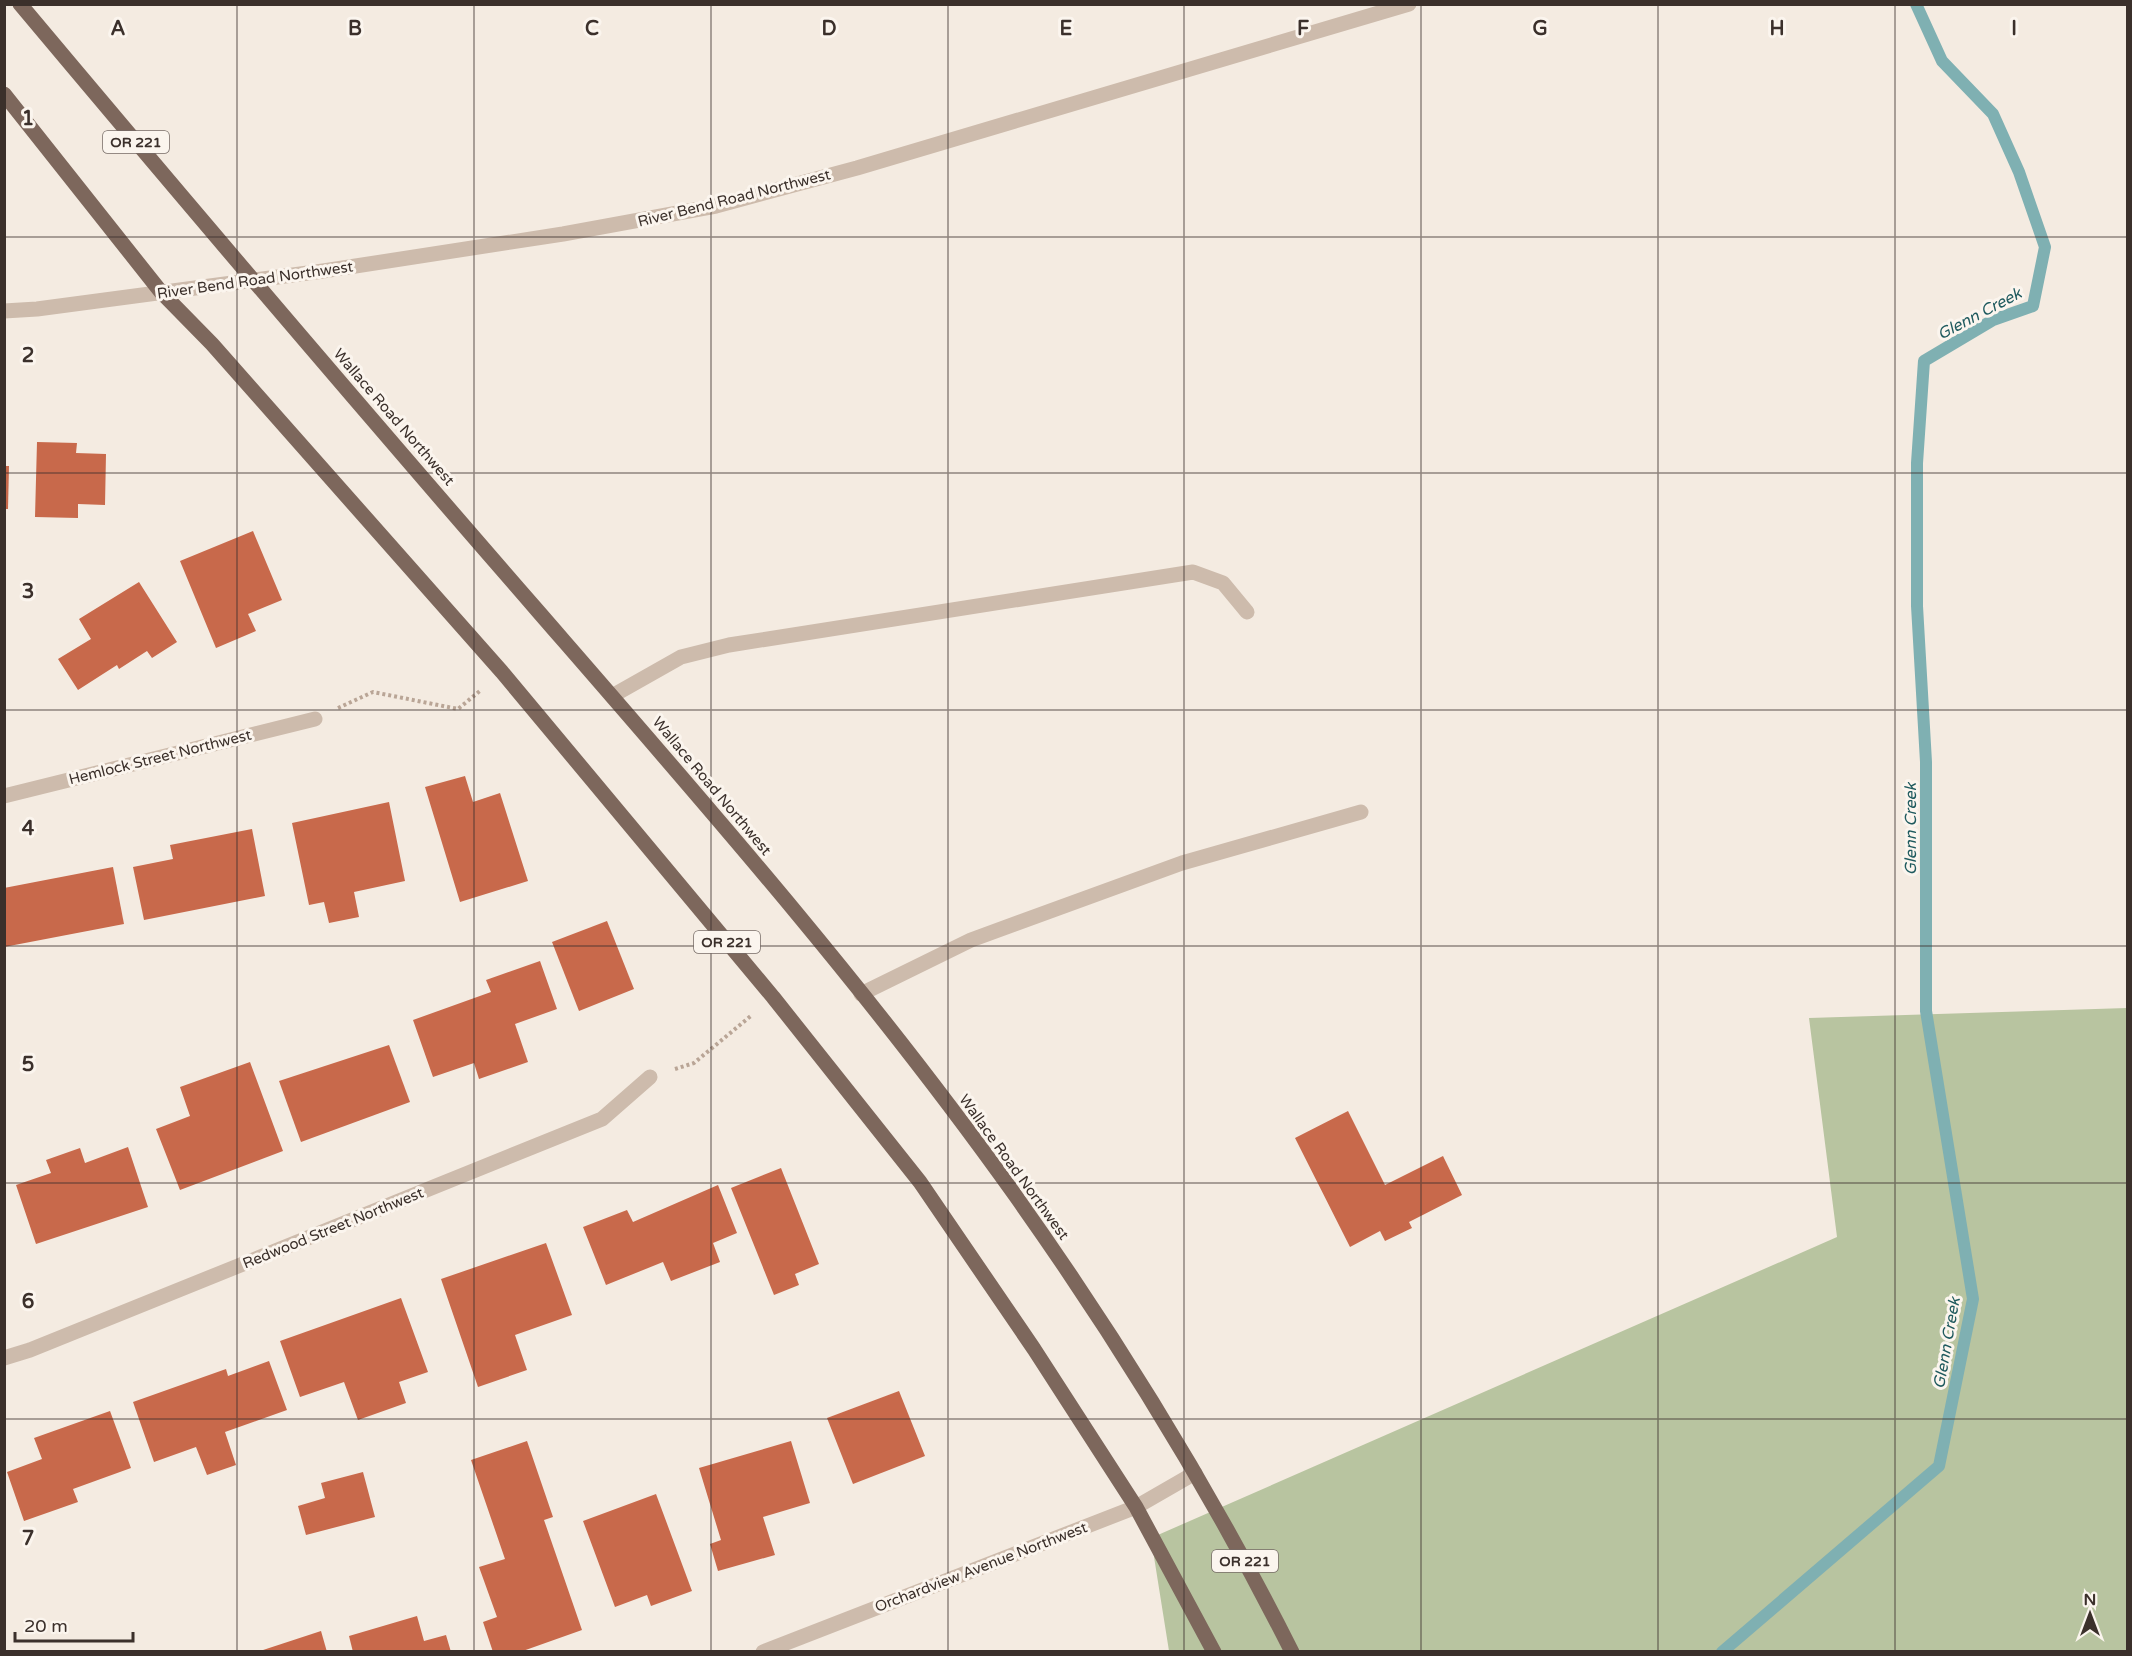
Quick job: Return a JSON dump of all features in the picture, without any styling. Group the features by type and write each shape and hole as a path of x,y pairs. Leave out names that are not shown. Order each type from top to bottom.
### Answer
{"main road":[{"name":"Wallace Road Northwest","path":"20,4 252,280 612,696 861,994 1015,1195 1119,1348 1254,1576 1292,1652"},
{"name":"OR 221","path":"4,94 161,292 212,344 502,672 773,997 920,1182 1034,1349 1136,1507 1214,1652"}],"street":[{"name":"River Bend Road Northwest","path":"4,310 37,309 252,280 563,234 716,206 857,168 1409,4"},
{"path":"612,696 681,657 729,645 1183,573 1193,572 1223,583 1247,612"},
{"name":"Hemlock Street Northwest","path":"4,796 315,718"},
{"path":"861,994 971,940 1182,864 1361,812"},
{"name":"Redwood Street Northwest","path":"4,1358 30,1350 602,1119 650,1077"},
{"name":"Orchardview Avenue Northwest","path":"763,1652 1136,1507 1195,1473"}],"path":[{"path":"315,718 373,692 458,709 502,672"},
{"path":"650,1077 694,1063 773,997"}],"green space":[{"path":"2127,1008 2127,1651 1169,1651 1151,1538 1837,1237 1809,1018"}],"building":[{"path":"37,442 77,443 76,453 106,454 105,505 78,504 78,518 35,517"},
{"path":"5,466 9,466 8,509 5,509"},
{"path":"253,531 282,600 248,614 256,631 216,648 180,561"},
{"path":"139,582 177,642 152,658 147,651 119,669 117,665 78,690 58,659 91,639 79,619"},
{"path":"465,776 473,802 500,793 528,881 460,902 425,787"},
{"path":"389,802 405,881 354,892 359,917 329,923 324,902 309,905 292,823"},
{"path":"252,829 265,896 144,920 133,867 173,859 170,845"},
{"path":"113,867 124,924 4,947 4,888"},
{"path":"607,921 634,989 579,1011 552,942"},
{"path":"540,961 557,1009 515,1024 528,1062 479,1079 474,1063 433,1077 413,1020 491,992 486,980"},
{"path":"389,1045 410,1102 301,1142 279,1081"},
{"path":"250,1062 283,1151 180,1190 156,1129 190,1116 180,1087"},
{"path":"1348,1111 1385,1185 1443,1156 1462,1195 1409,1222 1412,1228 1385,1241 1380,1231 1350,1247 1295,1138"},
{"path":"128,1147 148,1207 36,1244 16,1185 51,1173 46,1160 80,1148 85,1163"},
{"path":"781,1168 819,1264 795,1274 799,1285 774,1295 731,1188"},
{"path":"718,1185 737,1233 713,1243 720,1262 671,1281 663,1262 606,1285 583,1227 627,1210 633,1222"},
{"path":"546,1243 572,1315 515,1335 527,1370 478,1387 441,1279"},
{"path":"401,1298 428,1372 399,1382 406,1403 358,1420 344,1382 300,1397 280,1341"},
{"path":"269,1361 287,1410 225,1432 236,1465 207,1475 196,1447 154,1462 133,1402 226,1369 228,1376"},
{"path":"899,1391 925,1456 853,1484 827,1418"},
{"path":"110,1411 131,1468 73,1489 78,1502 24,1521 7,1472 42,1459 34,1438"},
{"path":"527,1441 553,1517 544,1520 582,1630 520,1652 493,1652 483,1622 497,1617 479,1567 505,1559 471,1460"},
{"path":"791,1441 810,1503 763,1517 775,1555 718,1571 710,1544 721,1540 699,1468"},
{"path":"363,1472 375,1517 306,1535 298,1506 325,1498 321,1483"},
{"path":"656,1494 692,1591 651,1606 647,1595 615,1607 583,1521"},
{"path":"417,1616 424,1641 446,1635 451,1652 353,1652 349,1636"},
{"path":"321,1631 327,1652 260,1652 260,1651"}],"waterway":[{"name":"Glenn Creek","path":"1722,1652 1939,1466 1973,1299 1926,1011 1926,762 1917,606 1917,463 1924,361 1993,320 2033,306 2045,247 2019,172 1993,114 1942,61 1916,4"}]}
